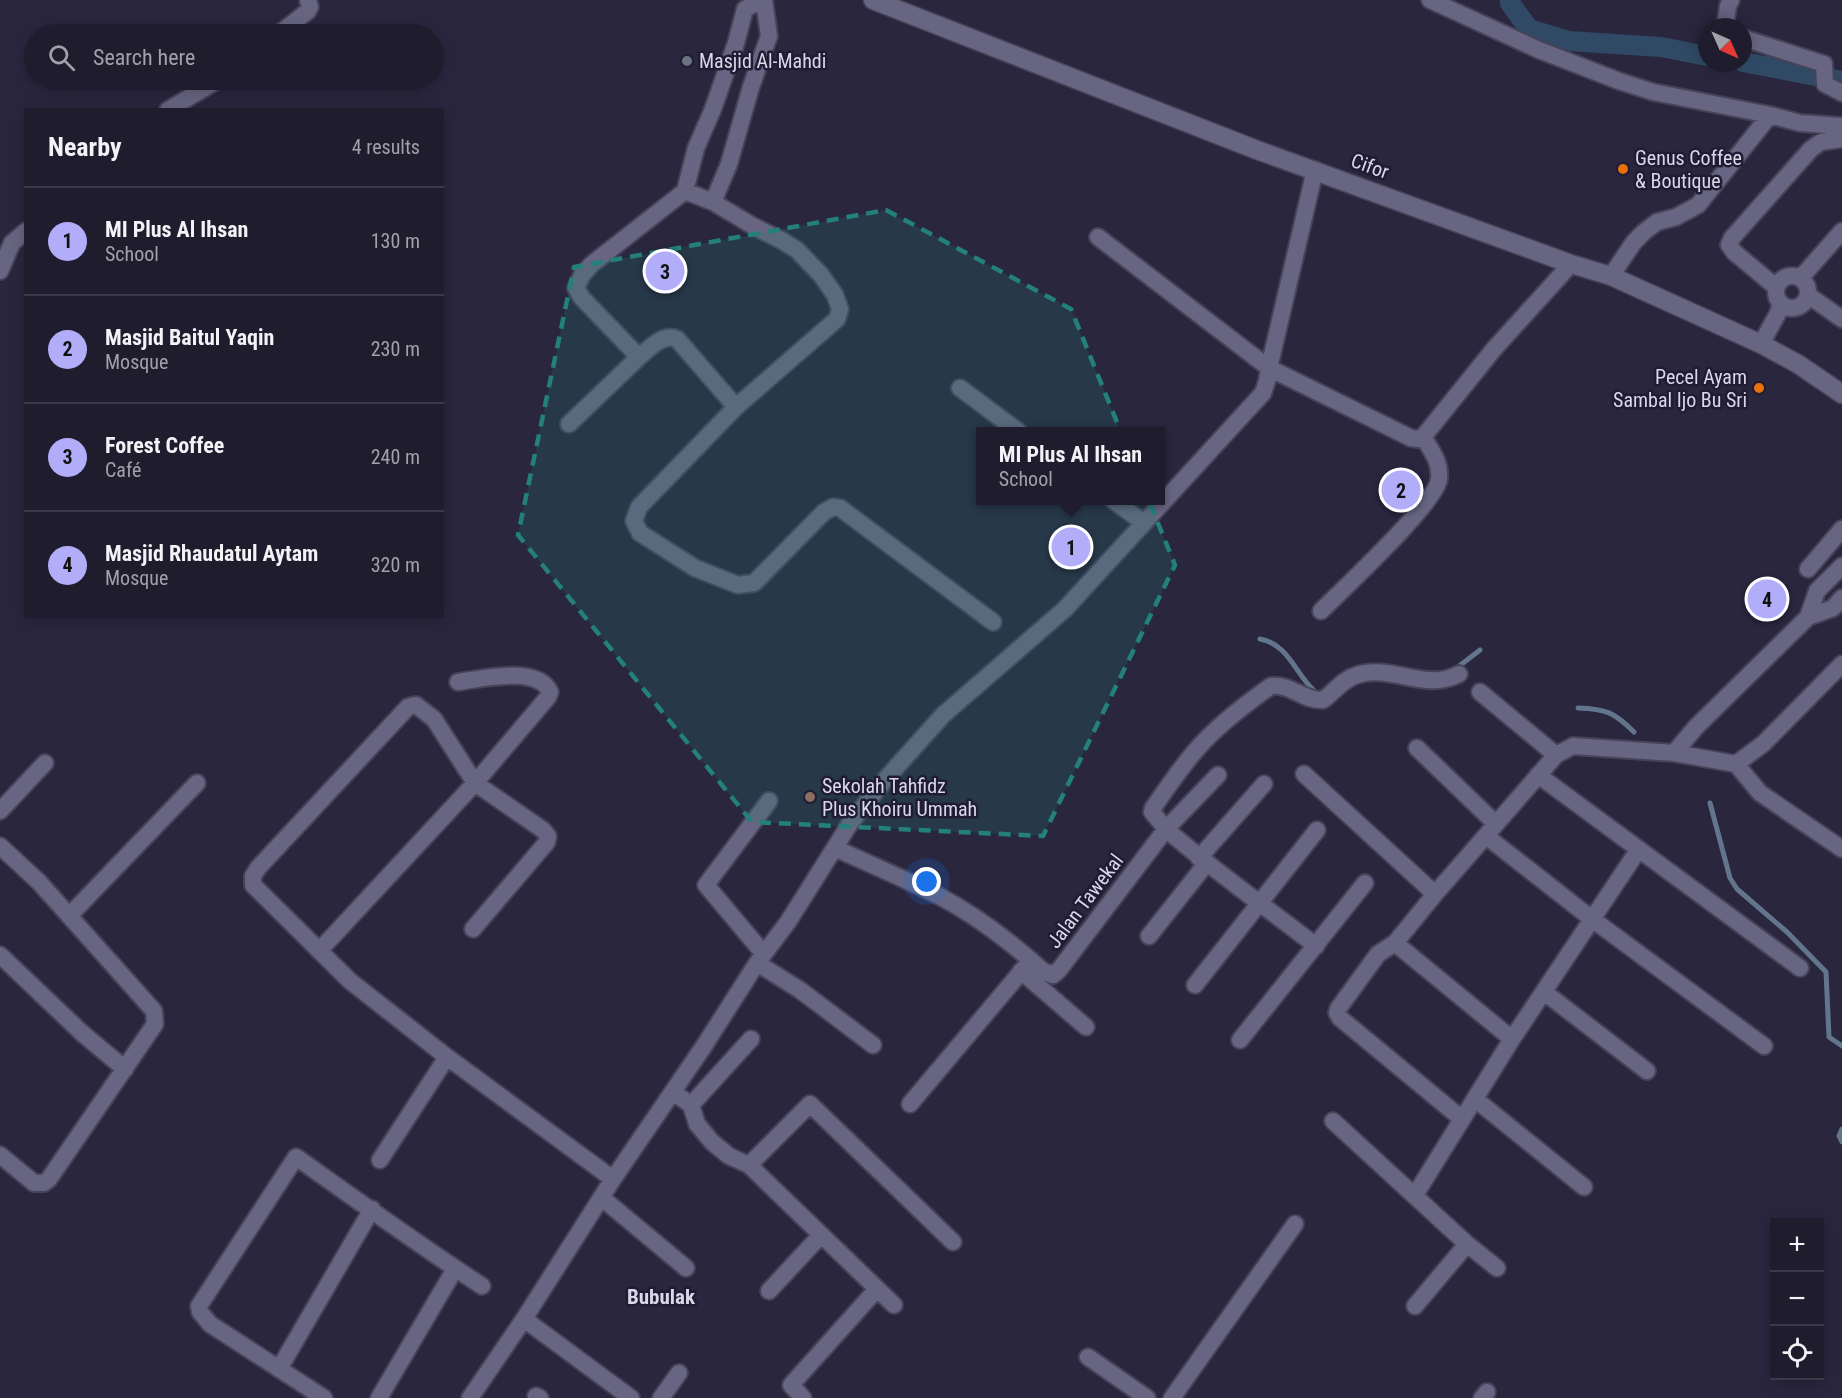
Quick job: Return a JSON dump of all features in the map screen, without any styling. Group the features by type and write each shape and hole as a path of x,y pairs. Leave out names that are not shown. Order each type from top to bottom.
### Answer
{"street":[{"path":"292,24 308,11 310,7 308,0"},
{"path":"639,357 582,298 576,288 578,281 592,264 685,191 696,148 713,109 745,9 763,0 769,36 751,87 729,164 713,201"},
{"name":"Cifor","path":"873,0 1257,150 1571,264 1611,276 1761,344 1798,364 1842,394"},
{"path":"1726,18 1731,0"},
{"path":"1440,2 1539,50 1653,92 1800,123 1842,126"},
{"path":"1752,41 1824,64 1825,84 1842,93"},
{"path":"171,108 201,90"},
{"path":"1611,276 1644,232 1657,222 1676,217 1698,205 1770,115"},
{"path":"1782,308 1775,284 1734,252 1730,246 1732,238 1811,149 1821,142 1842,139"},
{"path":"1165,500 1263,393 1315,170"},
{"path":"685,191 713,201 797,250 821,275 835,295 840,309 837,319 736,407 639,507 634,521 640,533 694,568 738,585 754,583 824,512 833,507 840,508 993,622"},
{"path":"1782,308 1798,307 1806,288 1842,231"},
{"path":"0,271 12,243 24,233"},
{"path":"1098,237 1269,368 1411,438 1419,439 1494,349 1571,264"},
{"path":"1775,284 1787,276 1806,288 1842,319"},
{"path":"1761,344 1782,308"},
{"path":"569,424 639,357 665,337 671,336 677,339 736,407"},
{"path":"960,388 1012,427"},
{"path":"1321,611 1389,544 1433,494 1439,481 1437,460 1423,437"},
{"path":"1119,505 1144,523"},
{"path":"471,1398 524,1320 613,1179 788,922 851,822 942,715 1065,609 1160,505"},
{"path":"1808,569 1842,529"},
{"path":"1808,617 1817,591 1842,566"},
{"path":"1674,753 1696,727 1808,617 1833,608 1842,598"},
{"path":"1736,764 1763,744 1842,664"},
{"path":"1316,946 1261,902 1203,861 1166,829 1152,812 1153,808 1198,748 1214,731 1271,686 1289,687 1306,698 1323,700 1348,678 1366,672 1406,675 1427,681 1445,680 1459,674"},
{"path":"319,951 475,783 550,692 547,685 518,675 458,682"},
{"path":"1480,692 1556,755"},
{"path":"473,929 547,842 548,836 543,830 475,783 434,719 416,705 408,707 258,868 253,876 254,885 319,951 366,994 447,1057 613,1179"},
{"path":"1462,1119 1340,1018 1337,1013 1338,1009 1378,954 1395,943 1556,755 1573,746 1674,753 1736,764 1760,793 1842,849"},
{"path":"1417,748 1491,830 1592,919 1764,1047"},
{"path":"0,811 45,763"},
{"path":"1304,774 1435,894"},
{"path":"1166,829 1218,775"},
{"path":"1538,775 1800,968"},
{"path":"69,916 197,783"},
{"path":"1149,936 1203,861 1264,784"},
{"path":"769,801 706,885 761,959 873,1045"},
{"name":"Jalan Tawekal","path":"835,849 939,896 994,930 1026,966 1054,975 1166,829"},
{"path":"1195,985 1317,830"},
{"path":"0,846 39,882 154,1011 155,1024 49,1179 44,1183 34,1183 0,1155"},
{"path":"1415,1195 1512,1039 1640,849"},
{"path":"1240,1040 1365,883"},
{"path":"1395,943 1512,1039"},
{"path":"0,955 82,1033 125,1069"},
{"path":"910,1104 1026,966 1086,1027"},
{"path":"1544,992 1647,1071"},
{"path":"691,1105 751,1039"},
{"path":"380,1160 447,1057"},
{"path":"673,1092 691,1105 697,1124 712,1142 729,1156 749,1166 894,1305"},
{"path":"1475,1099 1584,1187"},
{"path":"749,1166 810,1104 953,1242"},
{"path":"1333,1121 1467,1244 1497,1268"},
{"path":"324,1398 210,1324 200,1312 199,1306 296,1157 421,1246 482,1286"},
{"path":"602,1198 686,1268"},
{"path":"279,1369 372,1209"},
{"path":"1172,1398 1295,1224"},
{"path":"770,1291 821,1235"},
{"path":"1415,1306 1467,1244"},
{"path":"379,1398 456,1269"},
{"path":"803,1398 791,1385 877,1289"},
{"path":"524,1320 631,1398"},
{"path":"1088,1357 1147,1398"},
{"path":"661,1398 679,1373"}],"highlighted area":[{"path":"886,210 1071,309 1175,565 1043,836 752,822 518,535 574,267"}],"waterway":[{"path":"1510,0 1529,29 1569,41 1661,47 1698,54"},
{"path":"1752,64 1842,81"},
{"path":"1260,639 1279,648 1318,694"},
{"path":"1454,670 1480,650"},
{"path":"1578,708 1596,709 1609,713 1634,732"},
{"path":"1710,803 1730,878 1737,889 1787,932 1826,972 1829,1037 1842,1046"},
{"path":"1842,1129 1839,1136 1842,1142"}],"place":[{"name":"Masjid Al-Mahdi","path":"687,61"},
{"name":"Genus Coffee & Boutique","path":"1623,169"},
{"name":"Forest Coffee","path":"665,271"},
{"name":"Pecel Ayam Sambal Ijo Bu Sri","path":"1759,388"},
{"name":"Masjid Baitul Yaqin","path":"1401,490"},
{"name":"MI Plus Al Ihsan","path":"1071,547"},
{"name":"Masjid Rhaudatul Aytam","path":"1767,599"},
{"name":"Sekolah Tahfidz Plus Khoiru Ummah","path":"810,797"}],"district":[{"name":"Bubulak","path":"661,1297"}]}
